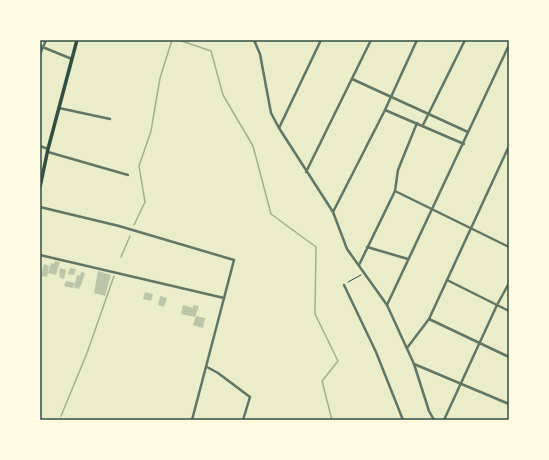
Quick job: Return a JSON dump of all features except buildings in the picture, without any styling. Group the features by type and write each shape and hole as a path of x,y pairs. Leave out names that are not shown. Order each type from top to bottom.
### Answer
{"main road":[{"path":"40,187 77,40"}],"street":[{"path":"40,54 41,47 46,40"},
{"path":"254,40 260,54 271,113 306,172 333,212 347,249 387,305 414,364 429,411 434,420"},
{"path":"279,128 322,40"},
{"path":"306,172 371,40"},
{"path":"333,212 385,110 417,40"},
{"path":"424,125 465,40"},
{"path":"387,305 464,144 468,132 509,45"},
{"path":"41,47 72,59"},
{"path":"352,79 468,132"},
{"path":"59,108 110,119"},
{"path":"385,110 424,125 464,144"},
{"path":"359,265 395,190 398,170 417,123"},
{"path":"40,146 48,151 128,175"},
{"path":"406,349 429,319 509,146"},
{"path":"395,190 509,246"},
{"path":"40,207 119,226 234,260 192,420"},
{"path":"367,247 408,259"},
{"path":"40,255 224,298"},
{"path":"448,280 509,311"},
{"path":"444,420 497,305 509,283"},
{"path":"344,285 376,352 403,420"},
{"path":"429,319 509,357"},
{"path":"414,364 509,404"},
{"path":"207,367 218,373 250,397 243,420"}],"path":[{"path":"344,285 364,273"}],"waterway":[{"path":"134,225 145,202 139,166 151,131 160,78 172,40"},
{"path":"179,40 211,51 223,95 253,146 271,214 316,247 315,314 338,361 322,381 332,420"},
{"path":"121,257 130,236"},
{"path":"61,416 87,353 114,276"}]}
